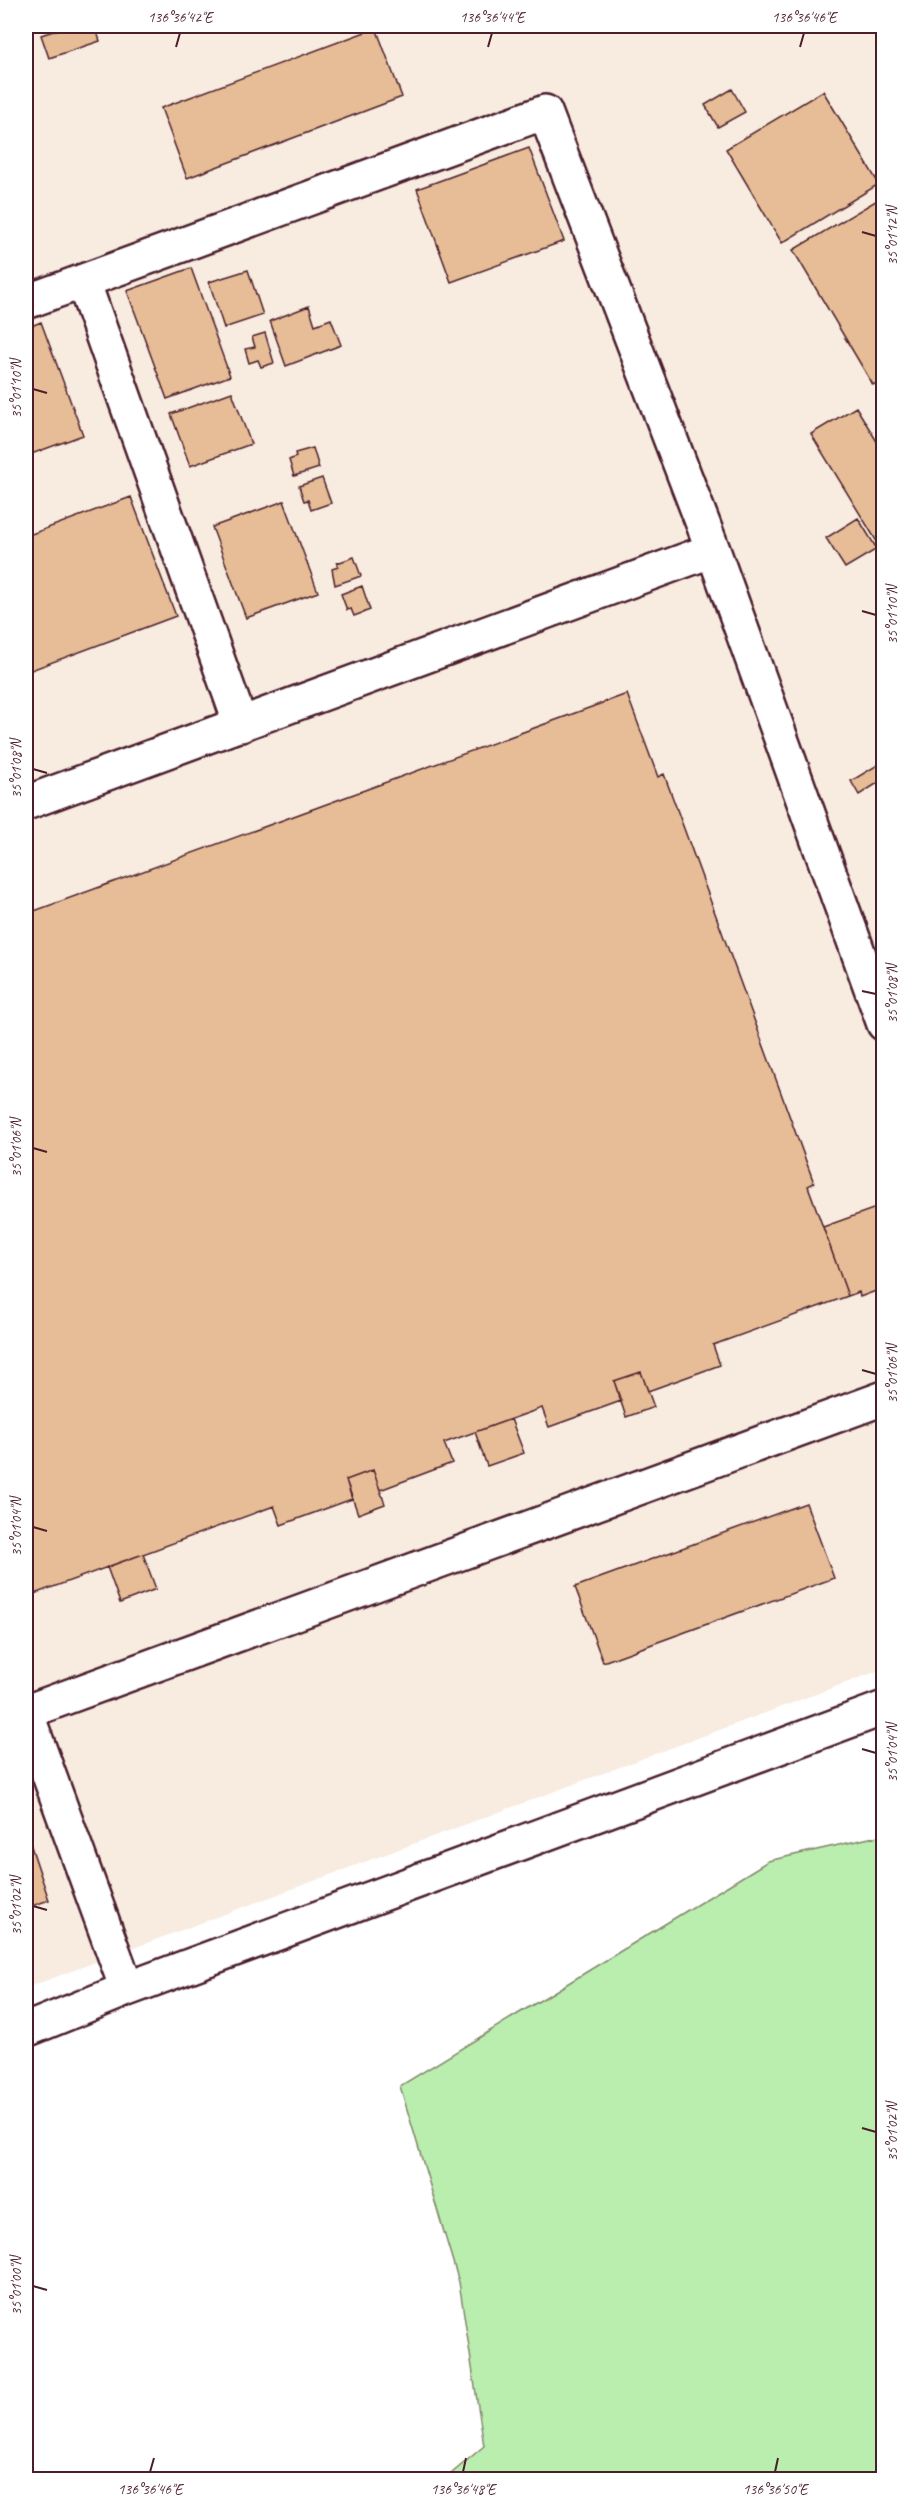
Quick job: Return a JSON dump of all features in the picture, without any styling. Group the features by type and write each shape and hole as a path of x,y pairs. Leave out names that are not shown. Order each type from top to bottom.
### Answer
{"street":[{"path":"26,302 545,112 713,550 884,1024"},
{"path":"83,281 241,724"},
{"path":"26,803 713,550"},
{"path":"127,1989 26,1712 884,1398"},
{"path":"26,2030 127,1989 884,1708"}],"shaded area":[{"path":"26,26 883,26 883,1669 26,1988"}],"green space":[{"path":"883,1835 883,2479 445,2479 484,2446 459,2282 400,2086 768,1861"}],"building":[{"path":"69,26 95,26 100,41 49,58 41,35"},
{"path":"376,28 402,97 187,178 161,108"},
{"path":"732,89 745,112 718,127 705,105"},
{"path":"823,91 879,184 782,243 726,149"},
{"path":"529,148 564,241 451,282 417,189"},
{"path":"884,196 884,379 873,385 793,250"},
{"path":"191,268 230,376 167,399 127,291"},
{"path":"248,270 263,315 224,328 209,282"},
{"path":"309,306 315,325 331,319 341,345 286,366 270,321"},
{"path":"41,322 83,435 26,456 26,328"},
{"path":"265,333 274,363 261,367 258,360 249,363 245,349 255,347 252,337"},
{"path":"232,392 251,444 190,466 171,414"},
{"path":"856,407 884,453 884,543 879,545 811,434"},
{"path":"313,448 319,468 294,476 289,460 296,457 295,453"},
{"path":"322,478 331,503 311,510 308,500 304,501 299,486"},
{"path":"131,497 176,616 26,672 26,536"},
{"path":"284,501 318,592 246,618 212,527"},
{"path":"858,518 877,549 845,568 826,538"},
{"path":"354,557 361,576 335,585 332,569 338,567 337,563"},
{"path":"362,586 370,610 354,616 351,609 347,610 341,594"},
{"path":"627,694 658,777 664,774 814,1183 808,1186 848,1296 713,1345 720,1365 648,1391 641,1372 614,1381 621,1401 549,1427 542,1408 444,1443 452,1463 380,1490 373,1470 346,1480 352,1499 281,1525 274,1506 26,1597 26,914"},
{"path":"884,761 884,779 859,795 851,781"},
{"path":"884,1205 884,1288 860,1297 859,1292 848,1296 823,1227"},
{"path":"641,1372 654,1407 626,1417 614,1381"},
{"path":"511,1419 524,1453 487,1466 475,1432"},
{"path":"373,1470 385,1504 358,1514 346,1480"},
{"path":"806,1503 834,1578 603,1662 575,1587"},
{"path":"143,1554 156,1589 120,1603 107,1567"},
{"path":"26,1831 49,1900 26,1908"}]}
